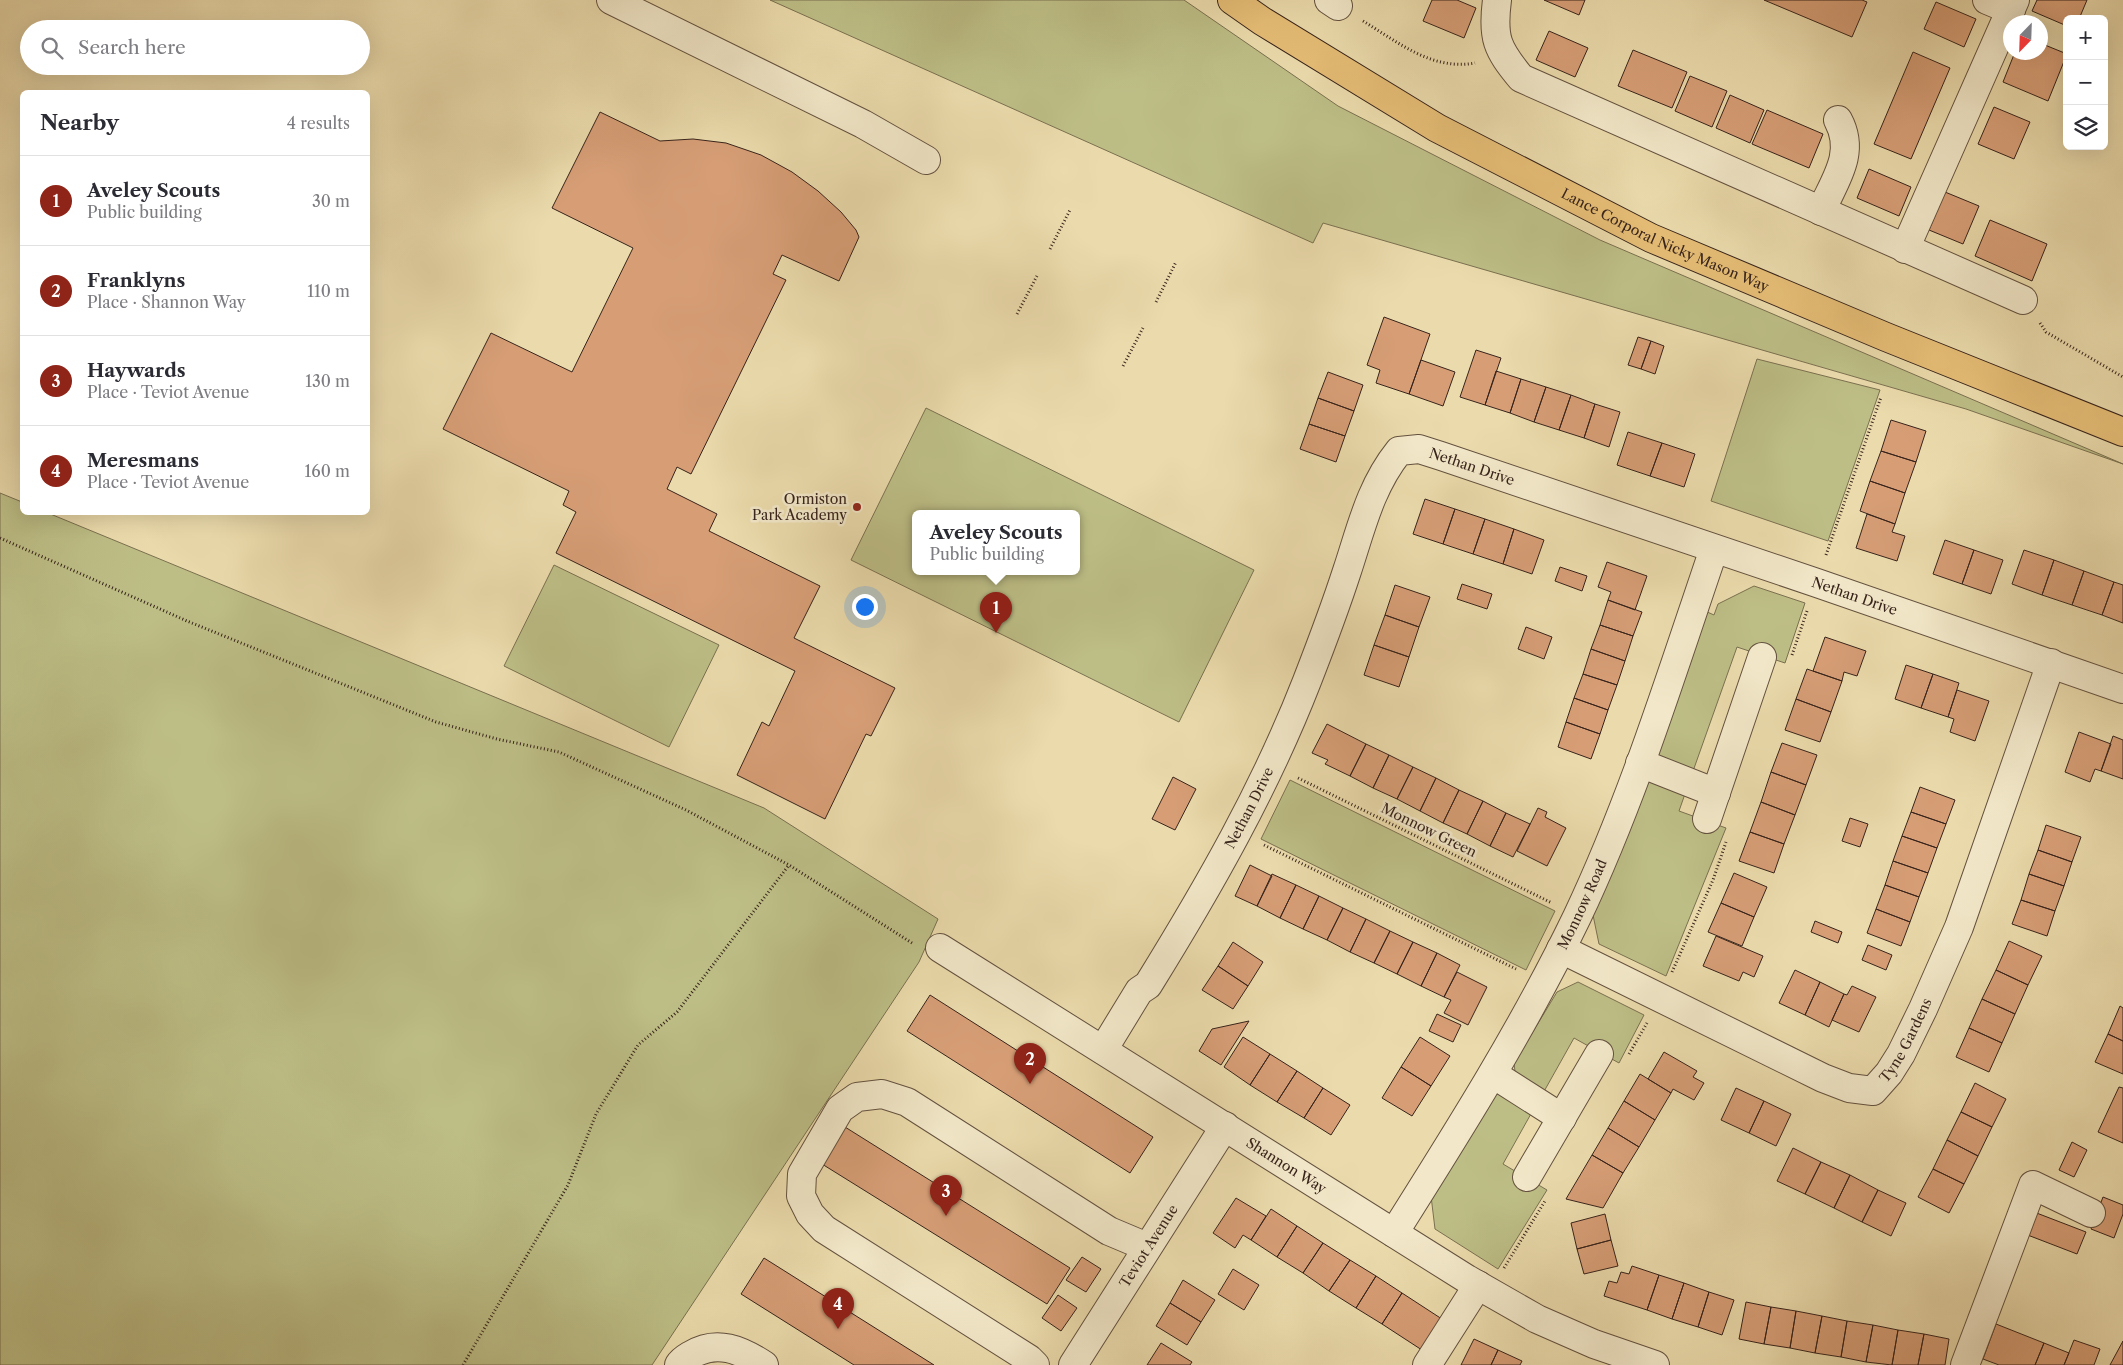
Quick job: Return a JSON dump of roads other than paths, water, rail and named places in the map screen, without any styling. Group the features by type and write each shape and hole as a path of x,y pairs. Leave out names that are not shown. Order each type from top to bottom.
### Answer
{"main road":[{"name":"Lance Corporal Nicky Mason Way","path":"1232,0 1262,21 1437,128 1651,238 1886,337 2123,432"}],"street":[{"path":"611,0 863,124 926,160"},
{"path":"1498,0 1494,28 1504,58 1521,78 2023,300"},
{"path":"1906,249 2004,3"},
{"path":"1821,211 1842,164 1846,149 1844,131 1838,120"},
{"name":"Nethan Drive","path":"1103,1050 1140,991 1148,986 1158,970 1201,900 1238,832 1271,765 1307,683 1328,627 1374,489 1385,468 1399,451 1418,449 1817,583 2051,663 2123,690"},
{"name":"Monnow Road","path":"1394,1233 1493,1074 1544,983 1578,916 1611,841 1640,763 1714,549"},
{"path":"1707,820 1762,657"},
{"name":"Tyne Gardens","path":"1561,949 1823,1078 1849,1088 1873,1091 1889,1073 1901,1054 1959,927 2051,663"},
{"path":"1640,763 1716,793"},
{"name":"Shannon Way","path":"940,948 1478,1285 1538,1319 1594,1344 1647,1364"},
{"path":"1527,1177 1599,1054"},
{"path":"1493,1074 1562,1118"},
{"path":"1035,1365 1030,1359 824,1229 810,1214 801,1196 802,1174 840,1109 857,1097 882,1094 907,1102 1109,1231 1147,1247"},
{"name":"Teviot Avenue","path":"1073,1365 1225,1126"},
{"path":"1964,1365 2033,1185 2092,1214"},
{"path":"1427,1365 1478,1285"},
{"path":"679,1365 682,1360 702,1349 726,1348 746,1354 764,1365"}],"place":[{"name":"Ormiston Park Academy","path":"857,507"},
{"name":"Aveley Scouts","path":"996,633"},
{"name":"Franklyns","path":"1030,1084"},
{"name":"Haywards","path":"946,1216"},
{"name":"Meresmans","path":"838,1329"}]}
